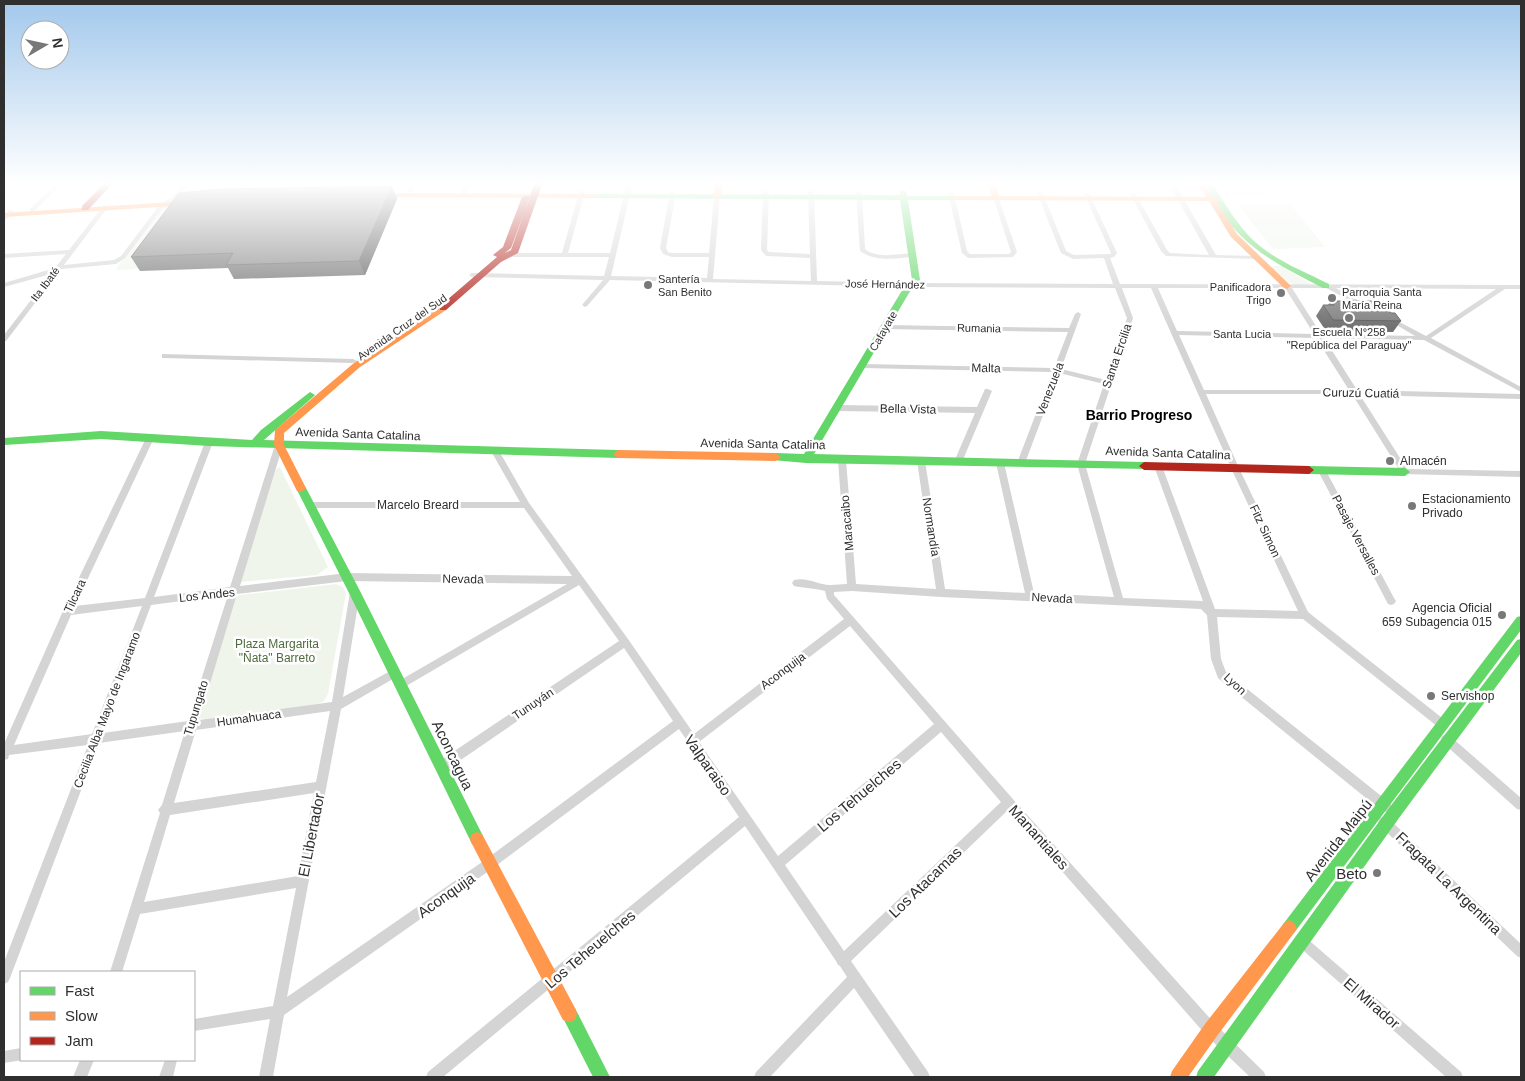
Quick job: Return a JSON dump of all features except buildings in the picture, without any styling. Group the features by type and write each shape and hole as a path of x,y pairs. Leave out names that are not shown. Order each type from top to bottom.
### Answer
{"main road":[{"name":"Avenida Cruz del Sud","path":"279,445 279,432 350,371 447,305 507,248 514,232"},
{"name":"Avenida Cruz del Sud","path":"256,443 265,432 353,360 498,260 515,251 520,232"},
{"path":"910,232 916,280 913,285"},
{"path":"1233,232 1287,286"},
{"path":"1242,232 1252,243 1280,262 1326,286"},
{"path":"1260,261 1280,262"},
{"name":"Cafayate","path":"806,459 863,366 905,292 913,285"},
{"name":"Avenida Santa Catalina","path":"4,442 100,435 209,442 495,452 1405,472"},
{"name":"Aconcagua","path":"279,445 355,592 489,864 602,1077"},
{"name":"Avenida Maipú","path":"1178,1077 1211,1030 1384,805 1439,728 1521,621"},
{"name":"Avenida Maipú","path":"1204,1077 1386,823 1521,644"}],"street":[{"name":"Ita Ibaté","path":"4,339 85,232"},
{"path":"4,285 57,268 116,262 123,257 143,232"},
{"path":"565,254 571,232"},
{"path":"585,305 607,279 618,232"},
{"path":"666,232 663,248 665,252 672,255 712,255"},
{"path":"710,281 714,232"},
{"path":"765,232 764,250 768,254 813,256"},
{"path":"812,232 814,282"},
{"path":"861,232 862,250 865,254 872,256 913,255"},
{"path":"960,232 964,252 968,256 1011,256 1014,252 1007,232"},
{"path":"1055,232 1063,252 1067,255 1109,256"},
{"name":"Santa Ercilia","path":"1081,464 1130,318 1109,256 1114,253 1105,232"},
{"path":"1154,232 1164,252 1168,255 1260,261"},
{"path":"1200,232 1214,257"},
{"path":"4,256 69,252"},
{"path":"508,255 612,255"},
{"name":"José Hernández","path":"477,275 913,285 1287,286"},
{"path":"1287,286 1520,288"},
{"path":"1287,286 1405,472"},
{"path":"1326,286 1375,311"},
{"name":"Fitz Simon","path":"1154,287 1235,468 1305,615 1439,728 1448,741 1519,801"},
{"path":"1427,338 1503,287"},
{"name":"Venezuela","path":"1021,463 1078,314"},
{"path":"1383,315 1521,390"},
{"name":"Rumania","path":"886,327 1072,330"},
{"name":"Santa Lucia","path":"1175,333 1319,334 1427,338"},
{"path":"165,356 353,360"},
{"name":"Malta","path":"863,366 1057,370 1108,383"},
{"path":"958,462 988,390"},
{"name":"Curuzú Cuatiá","path":"1201,392 1355,392 1521,396"},
{"name":"Bella Vista","path":"836,408 979,410"},
{"name":"Tilcara","path":"5,753 68,611 150,438"},
{"name":"Cecilia Alba Mayo de Ingaramo","path":"4,978 150,601 209,442"},
{"name":"Tupungato","path":"116,971 164,810 279,445"},
{"name":"Valparaiso","path":"495,452 526,505 625,642 854,979 923,1077"},
{"name":"Maracaibo","path":"842,460 852,587"},
{"name":"Normandía","path":"921,461 941,593"},
{"path":"1000,463 1030,597"},
{"path":"1081,464 1120,602"},
{"name":"Lyon","path":"1158,466 1212,613 1216,659 1222,675 1394,813"},
{"name":"Pasaje Versalles","path":"1321,469 1391,601"},
{"name":"Avenida Santa Catalina","path":"1405,472 1521,474"},
{"name":"Marcelo Breard","path":"310,505 526,505"},
{"name":"Los Andes","path":"68,611 347,577"},
{"name":"Nevada","path":"347,577 579,580"},
{"path":"401,685 579,580"},
{"name":"Nevada","path":"797,583 813,584 830,589 852,587 1203,605 1212,613 1305,615"},
{"name":"Manantiales","path":"830,589 830,596 850,620 1008,802 1211,1030 1259,1077"},
{"name":"El Libertador","path":"266,1077 336,706 355,592"},
{"name":"Aconquija","path":"692,741 850,620"},
{"name":"Tunuyán","path":"442,766 625,642"},
{"name":"Humahuaca","path":"5,753 336,706 395,673"},
{"name":"Aconquija","path":"195,1025 277,1012 489,864 679,723"},
{"name":"Los Tehuelches","path":"777,864 941,725"},
{"path":"164,810 320,787"},
{"name":"Los Atacamas","path":"842,961 1008,802"},
{"name":"Fragata La Argentina","path":"1375,815 1386,823 1521,952"},
{"name":"Los Teheuelches","path":"433,1077 745,819"},
{"path":"136,909 302,881"},
{"name":"El Mirador","path":"1288,930 1456,1077"},
{"path":"761,1077 854,979"},
{"path":"4,1057 20,1054"},
{"path":"80,1077 87,1061"},
{"path":"166,1077 171,1061"}],"green space":[{"path":"144,232 165,232 139,269 115,270"},
{"path":"1260,232 1313,232 1325,247 1273,249"},
{"path":"1273,266 1282,266 1310,284 1292,284 1280,277 1271,268"},
{"path":"280,467 328,567 317,575 241,582 273,471"},
{"name":"Plaza Margarita \"Ñata\" Barreto","path":"336,584 343,587 346,593 328,694 324,701 318,704 204,719 198,718 235,597"}],"traffic: fast":[{"path":"806,459 905,292 916,280 909,232"},
{"path":"1242,232 1261,251 1326,286"},
{"path":"255,443 265,432 310,395"},
{"path":"4,442 101,435 209,442 618,454"},
{"path":"776,457 1144,466"},
{"path":"1309,470 1405,472"},
{"path":"301,488 355,592 477,839"},
{"path":"1289,928 1521,621"},
{"path":"1204,1077 1394,813 1521,644"},
{"path":"569,1014 602,1077"}],"traffic: slow":[{"path":"1232,232 1287,286"},
{"path":"301,488 279,445 279,432 357,365 443,308"},
{"path":"618,454 776,457"},
{"path":"477,839 569,1014"},
{"path":"1178,1077 1211,1030 1289,928"}],"traffic: jam":[{"path":"497,255 507,248 513,232"},
{"path":"443,308 498,260 515,251 521,232"},
{"path":"1144,466 1309,470"}],"place":[{"name":"Santería San Benito","path":"648,285"},
{"name":"Panificadora Trigo","path":"1281,293"},
{"name":"Parroquia Santa María Reina","path":"1332,298"},
{"name":"Escuela N°258 \"República del Paraguay\"","path":"1349,318"},
{"name":"Almacén","path":"1390,461"},
{"name":"Estacionamiento Privado","path":"1412,506"},
{"name":"Agencia Oficial 659 Subagencia 015","path":"1502,615"},
{"name":"Servishop","path":"1431,696"},
{"name":"Beto","path":"1377,873"}],"district":[{"name":"Barrio Progreso","path":"1139,415"}]}
